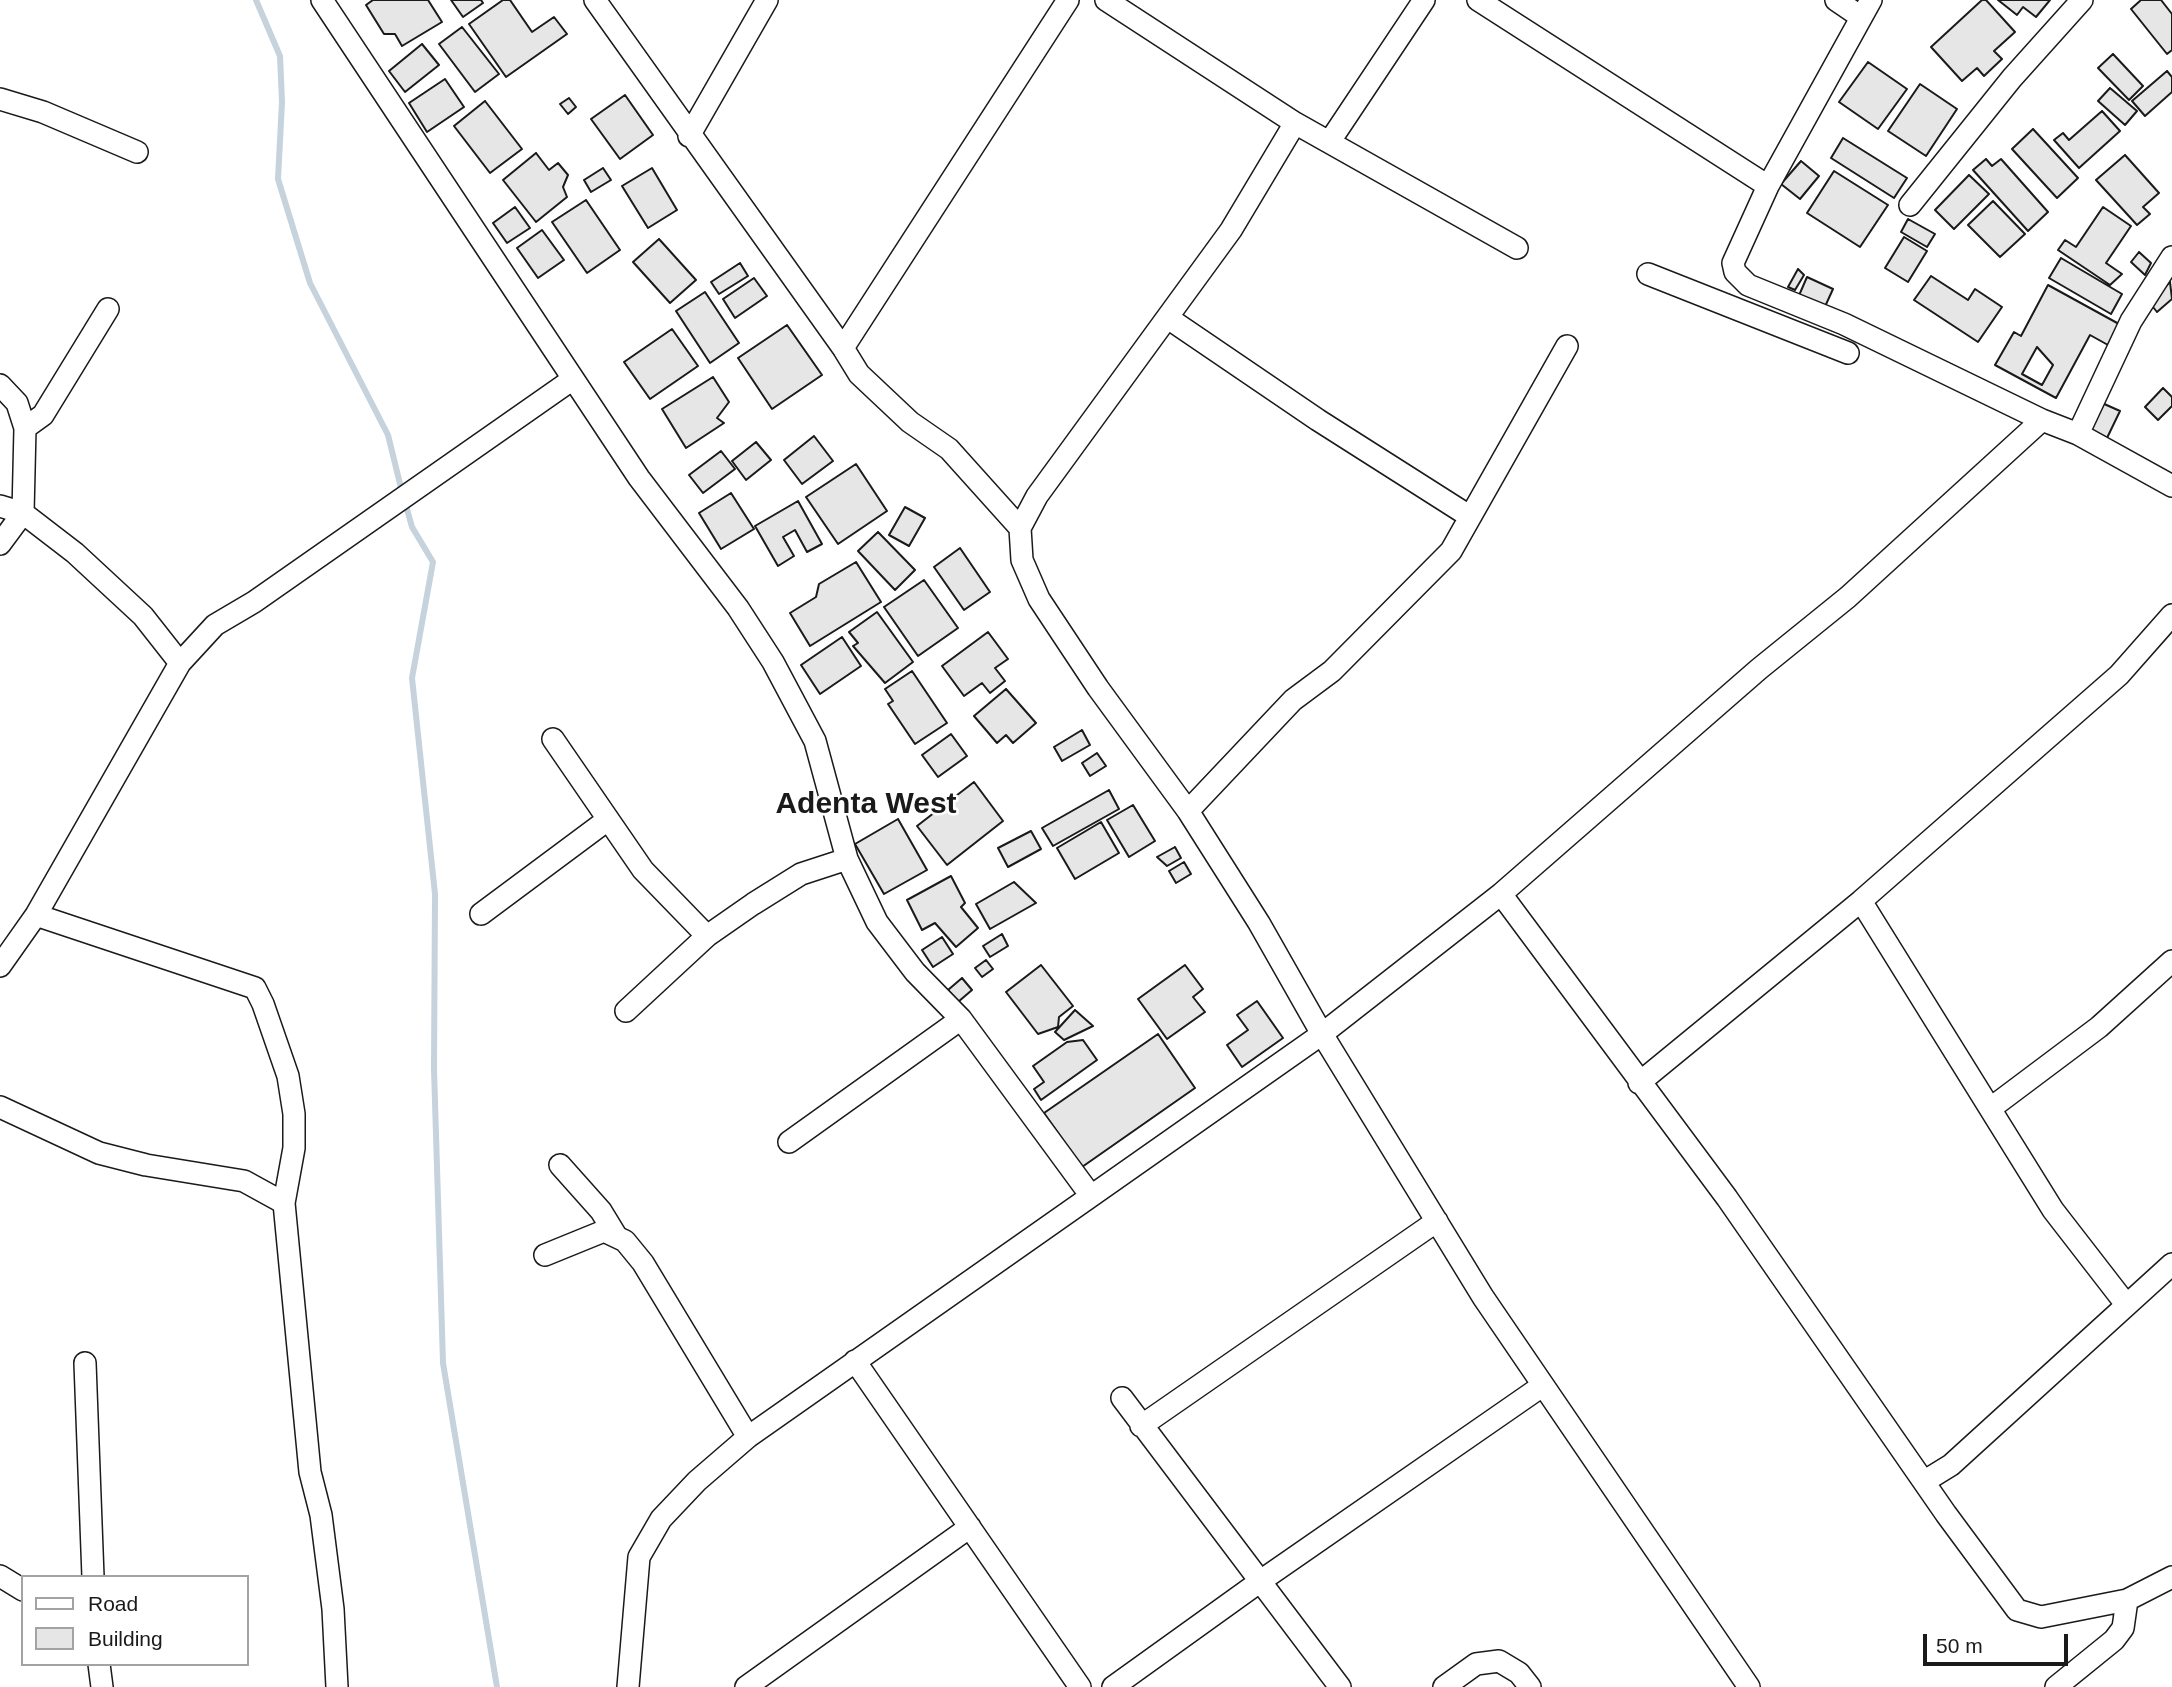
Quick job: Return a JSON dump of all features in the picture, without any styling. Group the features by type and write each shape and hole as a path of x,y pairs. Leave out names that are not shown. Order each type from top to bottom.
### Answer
{"street":[{"path":"322,0 639,478 738,608 773,662 815,741 847,859 877,922 915,972 961,1019 1091,1196"},
{"path":"595,0 689,136 844,348 859,374 910,422 949,449 1020,528"},
{"path":"689,136 767,0"},
{"path":"844,348 1068,0"},
{"path":"1106,0 1295,123 1517,248"},
{"path":"1330,141 1424,0"},
{"path":"1478,0 1768,186"},
{"path":"1836,0 1866,8 1768,186 1733,263 1740,279 2042,420 2078,434 2172,486"},
{"path":"1910,205 2012,78 2082,0"},
{"path":"0,99 43,112 137,152"},
{"path":"1295,123 1231,230 1037,496 1020,528 1022,560 1039,599 1098,688 1188,811 1259,923 1322,1034 1542,1386 1749,1687"},
{"path":"2078,434 2131,321 2172,257"},
{"path":"1648,274 1848,353"},
{"path":"1726,305 1740,279"},
{"path":"1792,332 1805,308"},
{"path":"25,428 43,415 108,309"},
{"path":"1168,318 1318,420 1469,516"},
{"path":"1188,811 1293,700 1332,671 1451,551 1567,346"},
{"path":"0,965 8,936 36,915 180,663 215,625 254,602 573,379"},
{"path":"0,385 17,403 25,428 23,513 0,544"},
{"path":"628,1687 639,1557 661,1519 697,1481 748,1437 855,1360 1322,1034 1502,894 1759,669 1848,597 2042,420"},
{"path":"0,506 23,513 75,553 143,616 180,663"},
{"path":"1639,1083 1861,901 2119,675 2172,615"},
{"path":"553,740 606,821 643,870 707,936"},
{"path":"481,914 606,821"},
{"path":"626,1011 707,936 801,874 847,859"},
{"path":"1502,894 1639,1083 1727,1198 2017,1610 2041,1616 2127,1600 2172,1577"},
{"path":"1861,901 2053,1210 2125,1303"},
{"path":"36,915 254,988 288,1076 294,1114 294,1148 284,1203 310,1472 321,1515 333,1609 337,1687"},
{"path":"1990,1108 2099,1027 2172,961"},
{"path":"789,1142 961,1019"},
{"path":"0,1107 99,1153 146,1165 244,1181 284,1203"},
{"path":"560,1165 601,1211 615,1234 643,1263 748,1437"},
{"path":"1141,1426 1437,1221"},
{"path":"545,1255 604,1231 615,1234"},
{"path":"1925,1481 1951,1465 2125,1303 2172,1264"},
{"path":"855,1360 1080,1687"},
{"path":"85,1363 93,1575"},
{"path":"1113,1687 1542,1386"},
{"path":"1122,1398 1262,1580 1340,1687"},
{"path":"746,1687 970,1527"},
{"path":"0,1576 21,1589"},
{"path":"2056,1687 2114,1640 2123,1628 2127,1600"},
{"path":"1444,1687 1476,1664 1499,1661 1519,1673 1530,1687"},
{"path":"99,1666 103,1687"}],"building":[{"path":"373,0 428,0 442,22 402,46 395,34 384,34 366,5"},
{"path":"451,0 481,0 483,3 463,17"},
{"path":"503,0 510,0 532,32 554,17 567,34 506,77 469,24"},
{"path":"1982,0 1986,0 2015,32 1994,51 2002,59 1984,76 1977,68 1962,81 1931,47"},
{"path":"1998,0 2050,0 2036,17 2023,7 2017,15"},
{"path":"2141,0 2161,0 2172,14 2172,50 2167,54 2131,9"},
{"path":"462,27 499,74 475,92 439,44"},
{"path":"422,44 439,65 405,92 389,71"},
{"path":"2113,54 2143,86 2129,100 2098,68"},
{"path":"1868,62 1907,89 1878,129 1839,102"},
{"path":"2167,71 2172,77 2172,92 2145,116 2132,101"},
{"path":"445,79 464,107 427,132 409,103"},
{"path":"1920,84 1957,109 1926,156 1888,131"},
{"path":"2110,88 2137,111 2125,125 2098,101"},
{"path":"625,95 653,135 620,159 591,119"},
{"path":"569,98 576,107 568,114 560,104"},
{"path":"485,101 522,149 490,173 454,126"},
{"path":"2102,111 2120,131 2079,168 2054,140 2063,133 2069,140"},
{"path":"2033,129 2078,178 2057,198 2012,149"},
{"path":"1843,138 1907,178 1894,198 1831,158"},
{"path":"536,153 549,170 558,163 568,175 563,187 567,197 536,222 503,180"},
{"path":"2125,155 2159,193 2143,207 2150,214 2137,225 2096,180"},
{"path":"1986,159 1992,166 2001,159 2048,212 2028,231 1973,170"},
{"path":"1801,161 1819,176 1800,199 1781,184"},
{"path":"603,168 611,180 591,192 584,180"},
{"path":"652,168 677,210 648,228 622,186"},
{"path":"1834,171 1888,205 1860,247 1807,213"},
{"path":"1969,175 1989,194 1954,229 1935,210"},
{"path":"586,200 620,250 587,273 552,222"},
{"path":"1993,201 2025,234 2000,257 1968,225"},
{"path":"515,207 530,228 507,243 493,223"},
{"path":"2103,207 2131,226 2106,263 2122,274 2110,285 2058,250 2065,240 2076,247"},
{"path":"1908,219 1935,234 1927,247 1901,232"},
{"path":"542,230 564,260 538,278 517,248"},
{"path":"1904,237 1927,251 1908,282 1885,268"},
{"path":"659,239 696,280 670,303 633,262"},
{"path":"2139,252 2151,263 2145,275 2131,262"},
{"path":"2061,258 2122,294 2111,314 2049,278"},
{"path":"740,263 748,276 719,294 711,282"},
{"path":"1798,269 1804,275 1795,290 1788,287"},
{"path":"1931,276 1968,300 1975,289 2002,307 1978,342 1914,300"},
{"path":"1807,277 1833,289 1823,311 1797,300"},
{"path":"754,278 767,296 735,318 723,299"},
{"path":"2170,282 2172,299 2157,312 2149,302"},
{"path":"2048,285 2119,324 2108,345 2090,335 2056,398 1995,365 2014,332 2021,336"},
{"path":"705,292 739,343 710,363 676,311"},
{"path":"787,325 822,375 772,409 738,358"},
{"path":"672,329 698,366 650,399 624,362"},
{"path":"2037,347 2053,365 2042,385 2022,374"},
{"path":"713,377 729,402 717,418 724,423 686,448 662,409"},
{"path":"2163,388 2172,397 2172,406 2158,420 2145,407"},
{"path":"2102,403 2120,411 2107,438 2089,429"},
{"path":"814,436 833,461 802,484 784,460"},
{"path":"756,442 771,460 746,480 732,461"},
{"path":"721,451 735,469 703,493 689,475"},
{"path":"856,464 887,511 838,544 806,497"},
{"path":"731,493 754,529 721,549 699,513"},
{"path":"798,501 822,544 807,552 795,530 783,537 794,556 778,566 755,526"},
{"path":"905,507 925,518 909,546 889,535"},
{"path":"878,532 915,570 895,590 858,551"},
{"path":"960,548 990,592 964,610 934,567"},
{"path":"856,562 881,602 810,646 790,613 816,597 819,584"},
{"path":"924,580 958,628 918,656 884,607"},
{"path":"877,612 913,662 885,683 853,646 858,643 849,632"},
{"path":"988,632 1008,659 995,668 1005,681 990,693 982,683 964,696 942,666"},
{"path":"842,637 861,666 820,694 801,665"},
{"path":"912,671 947,723 915,744 888,704 893,701 885,689"},
{"path":"1006,689 1036,723 1013,743 1006,735 997,743 974,716"},
{"path":"1082,730 1090,745 1062,761 1054,747"},
{"path":"951,734 967,756 938,777 922,755"},
{"path":"1097,753 1106,766 1090,776 1082,763"},
{"path":"974,782 1003,821 947,865 917,826"},
{"path":"1109,790 1119,809 1053,846 1042,828"},
{"path":"1133,805 1155,841 1129,857 1107,820"},
{"path":"898,819 927,870 884,894 855,844"},
{"path":"1101,822 1119,853 1075,879 1057,848"},
{"path":"1031,831 1041,849 1008,867 998,848"},
{"path":"1175,847 1181,858 1167,866 1157,857"},
{"path":"1184,862 1191,874 1176,883 1169,871"},
{"path":"951,876 965,903 961,907 978,928 956,947 935,923 922,930 907,900"},
{"path":"1014,882 1036,903 990,929 976,904"},
{"path":"1002,934 1008,946 990,957 983,946"},
{"path":"942,937 953,954 933,967 922,950"},
{"path":"986,960 993,969 982,977 975,968"},
{"path":"1041,965 1073,1006 1059,1017 1058,1027 1038,1034 1006,992"},
{"path":"1185,965 1203,989 1193,997 1205,1012 1167,1039 1138,999"},
{"path":"962,978 972,990 958,1002 948,990"},
{"path":"1257,1001 1283,1038 1242,1067 1227,1045 1248,1030 1237,1015"},
{"path":"1075,1010 1093,1026 1064,1040 1055,1032"},
{"path":"1158,1034 1195,1088 1082,1167 1044,1113"},
{"path":"1083,1040 1097,1060 1041,1100 1034,1089 1044,1082 1033,1066 1067,1042"}],"waterway":[{"path":"256,0 280,56 282,102 278,179 310,283 388,435 402,492"},
{"path":"405,502 412,527 433,562 412,678 435,894 434,1069 443,1363 497,1687"}],"district":[{"name":"Adenta West","path":"866,805"}]}
